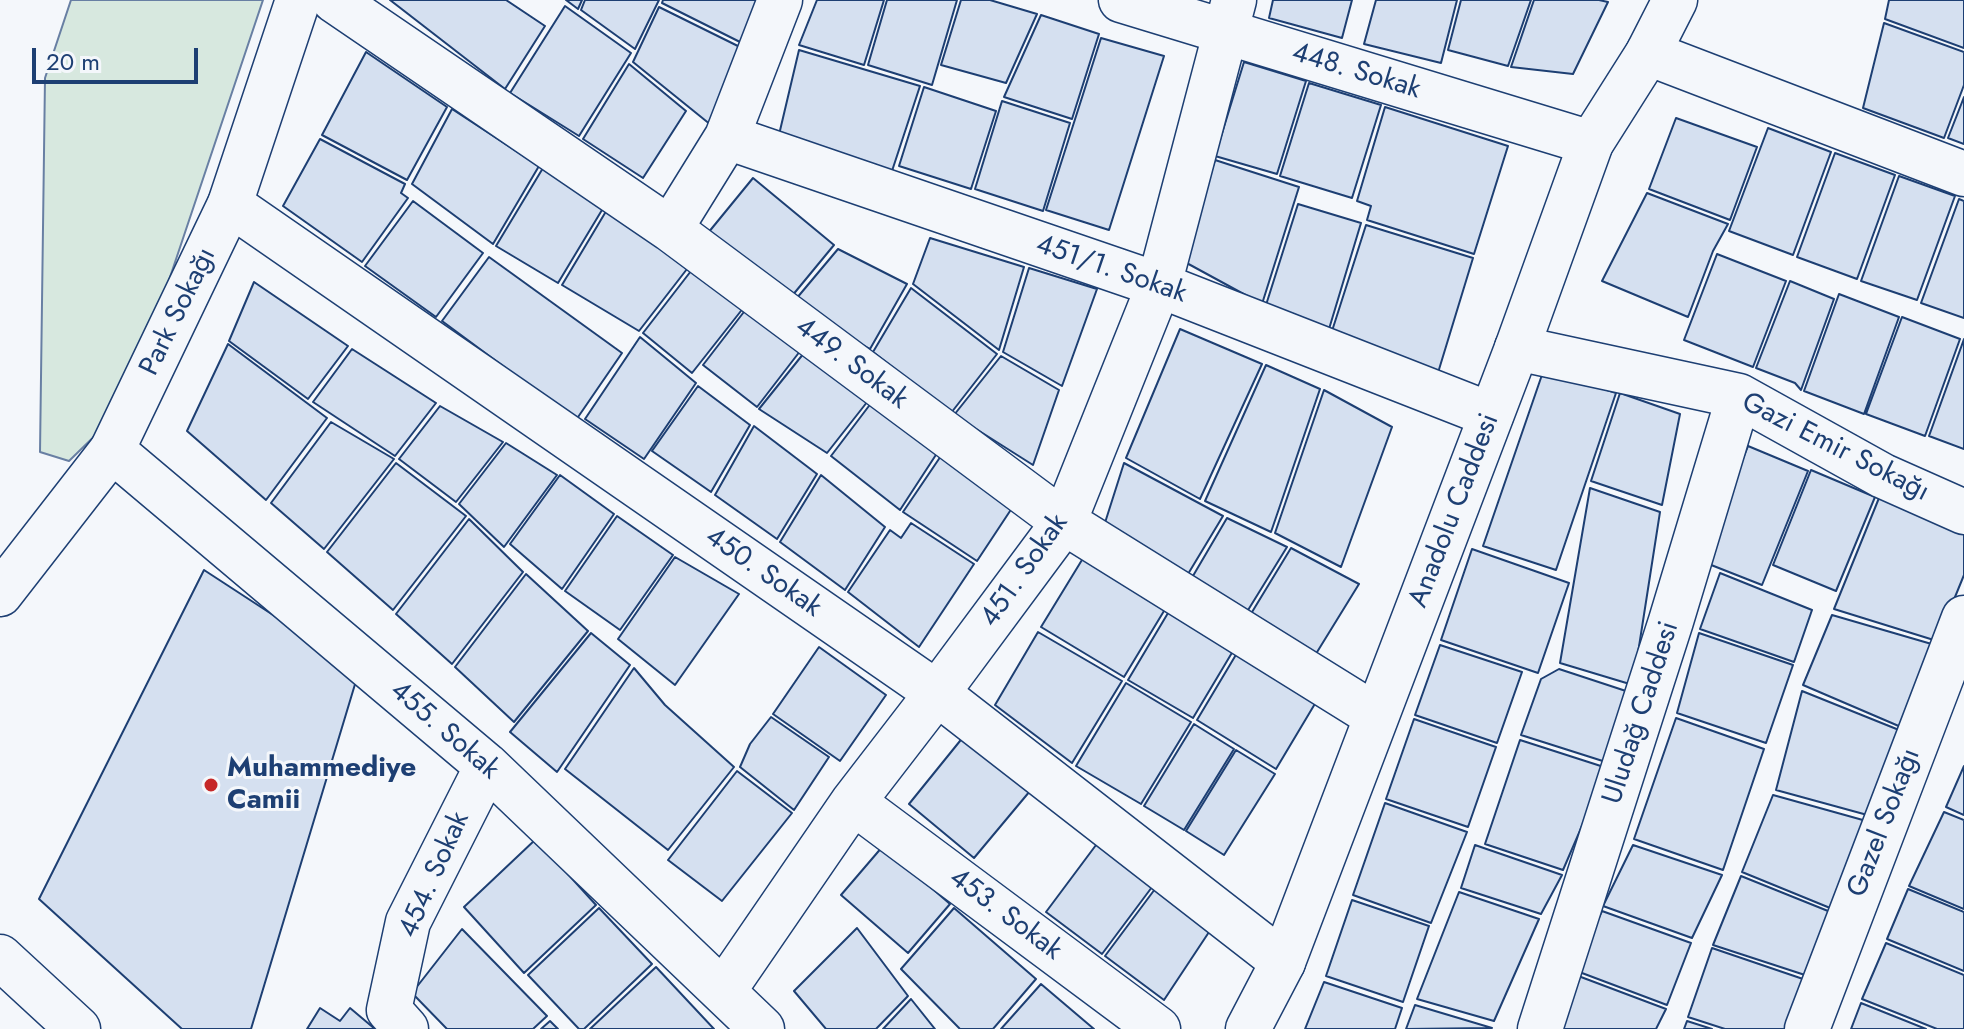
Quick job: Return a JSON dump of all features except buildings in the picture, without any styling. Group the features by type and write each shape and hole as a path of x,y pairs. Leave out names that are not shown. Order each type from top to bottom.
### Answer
{"street":[{"name":"Park Sokağı","path":"0,594 112,450 230,204 298,0"},
{"name":"449. Sokak","path":"334,0 670,229 1064,522 1376,716"},
{"path":"670,229 727,137 780,0"},
{"name":"448. Sokak","path":"1121,0 1230,16 1591,143"},
{"name":"Anadolu Caddesi","path":"1248,1029 1283,962 1517,348 1591,143 1648,53 1675,0"},
{"name":"451. Sokak","path":"724,990 853,802 1064,522 1159,285 1230,16"},
{"path":"1648,53 1964,174"},
{"name":"451/1. Sokak","path":"727,137 1159,285 1491,415"},
{"name":"450. Sokak","path":"230,204 937,693 1283,962"},
{"name":"Gazi Emir Sokağı","path":"1517,348 1739,396 1883,476 1964,512"},
{"name":"Uludağ Caddesi","path":"1540,1029 1739,396"},
{"name":"455. Sokak","path":"112,450 487,766 762,1029"},
{"name":"Gazel Sokağı","path":"1807,1029 1964,618"},
{"name":"454. Sokak","path":"406,1029 389,1010 408,922 487,766"},
{"name":"453. Sokak","path":"853,802 1158,1029"},
{"path":"0,957 78,1029"}],"shaded area":[{"path":"71,0 263,0 163,298 110,421 69,461 40,452 45,78"}],"place":[{"name":"Muhammediye Camii","path":"211,785"}]}
